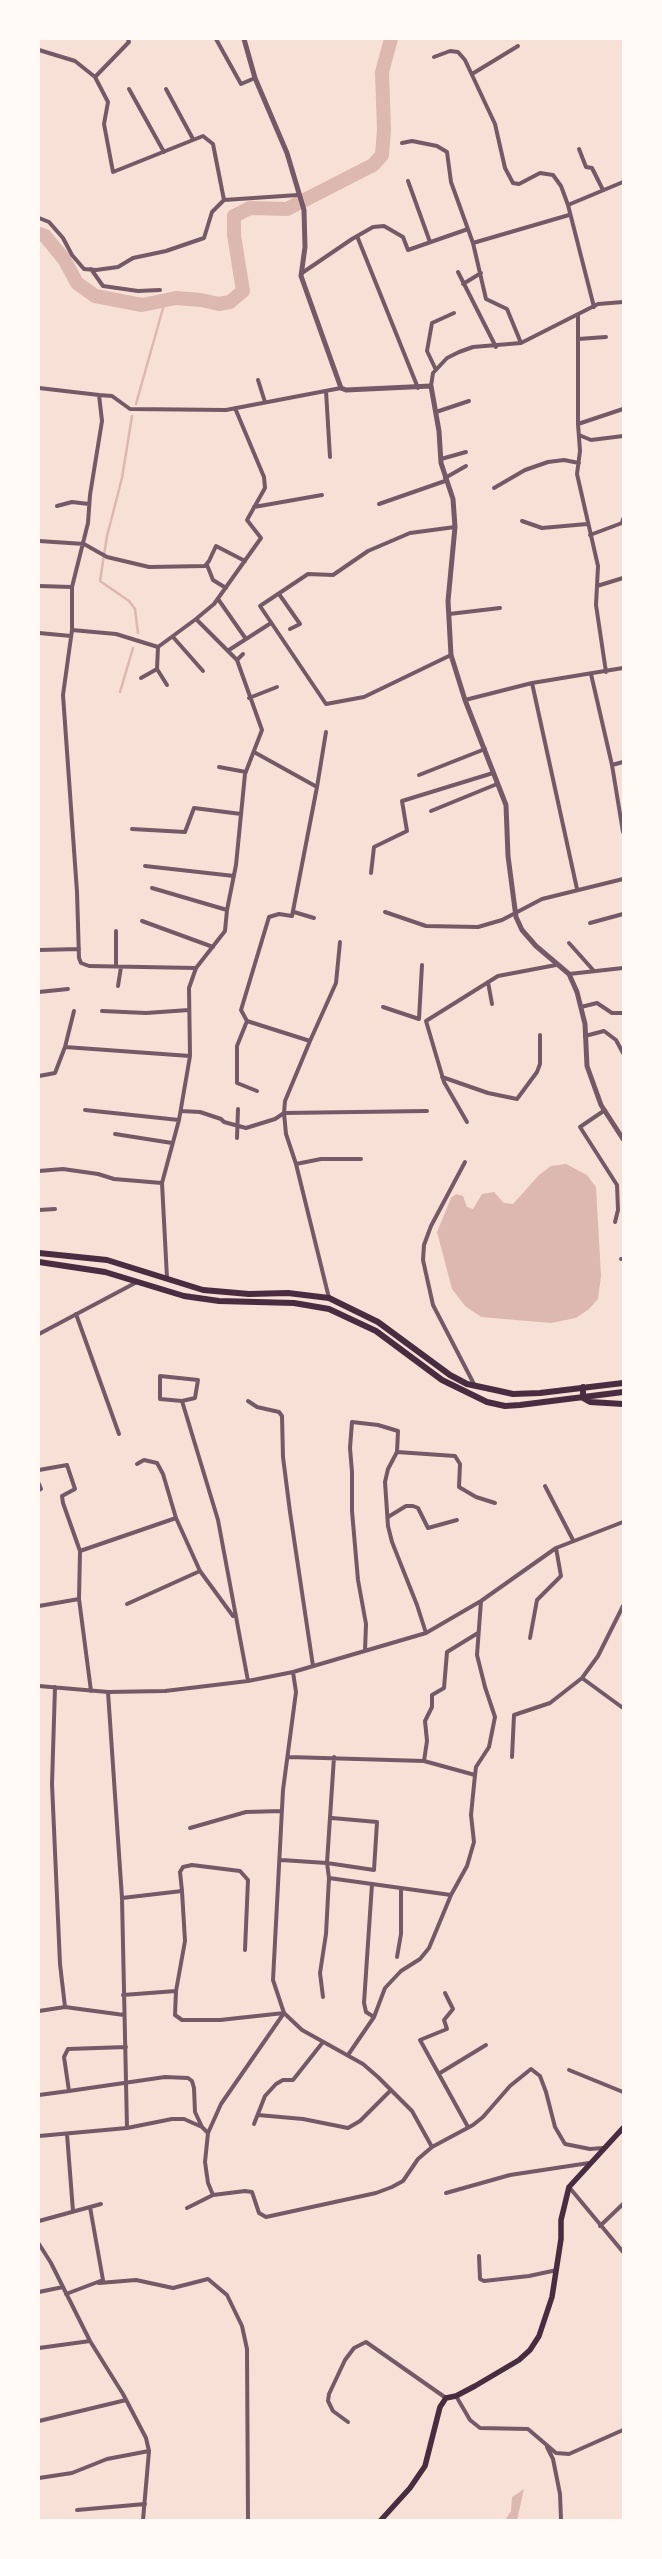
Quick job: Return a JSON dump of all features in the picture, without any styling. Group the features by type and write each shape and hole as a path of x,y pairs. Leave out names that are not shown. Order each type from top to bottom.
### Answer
{"main road":[{"path":"39,1253 107,1260 203,1290 224,1293 288,1293 329,1298 378,1322 450,1376 475,1386 513,1394 540,1393 623,1383"},
{"path":"39,1262 86,1268 139,1281 165,1290 219,1301 294,1304 329,1309 376,1331 442,1380 487,1402 505,1406 623,1392"},
{"path":"165,1290 167,1278"},
{"path":"329,1298 329,1309"},
{"path":"420,1364 426,1357"},
{"path":"472,1395 475,1386"},
{"path":"583,1387 584,1398"},
{"path":"584,1398 590,1402 623,1404"},
{"path":"381,2520 410,2488 425,2466 440,2407 446,2398 456,2396 513,2364 530,2350 539,2336 552,2297 561,2239 561,2220 569,2187 623,2128"}],"street":[{"path":"95,77 129,42 128,39"},
{"path":"216,39 241,84 255,78"},
{"path":"244,39 255,78 287,153 304,210 306,234 302,273 341,388"},
{"path":"472,74 518,46"},
{"path":"39,50 74,61 95,77 108,102 104,124 113,172 203,136 213,144 224,200"},
{"path":"434,57 450,51 458,52 472,74 495,124 505,168 513,183 519,184 540,173 553,175 561,186 568,205 569,215 594,307"},
{"path":"129,89 164,152"},
{"path":"166,89 193,139"},
{"path":"402,142 412,141 445,149 449,157 451,182 473,243 486,299 507,309 521,343"},
{"path":"579,149 586,167 592,168 603,190"},
{"path":"408,181 430,242"},
{"path":"568,205 623,182"},
{"path":"39,218 50,222 64,238 72,256 84,269 118,267 133,258 166,251 204,238 212,212 224,200 298,195"},
{"path":"473,243 569,215"},
{"path":"302,273 373,227 384,226 403,236 408,250 468,229"},
{"path":"357,236 418,388"},
{"path":"91,269 103,286 138,291 160,290"},
{"path":"458,272 496,347"},
{"path":"463,284 481,273"},
{"path":"623,302 594,307 521,343 496,347 473,347 459,352 447,358 433,373 432,386 441,459 452,499 455,527 449,578 451,655 465,700 506,805 508,856 516,911 522,930 556,965 569,974 582,1007 588,1066 605,1110 623,1140"},
{"path":"436,370 427,351 432,323 454,313"},
{"path":"578,315 578,474 587,524 598,566 596,605 606,672"},
{"path":"578,339 606,336"},
{"path":"258,380 265,402"},
{"path":"39,388 112,396 130,409 235,408 341,388 346,390 432,386"},
{"path":"326,391 330,457"},
{"path":"99,395 102,422 88,504 84,544 72,588 72,630 63,695 71,794 79,958 85,965 196,968"},
{"path":"436,412 469,401"},
{"path":"158,647 196,619 218,599 262,538 247,522 247,518 265,488 264,477 235,408"},
{"path":"578,424 623,409"},
{"path":"579,435 590,440 623,436"},
{"path":"441,459 466,452"},
{"path":"494,488 526,470 548,462 564,460 579,463"},
{"path":"379,504 445,479 466,466"},
{"path":"254,507 322,495"},
{"path":"57,506 72,502 88,504"},
{"path":"590,535 622,523 623,519"},
{"path":"522,521 542,528 587,524"},
{"path":"451,655 364,697 326,704 260,606 308,574 333,576 368,550 410,533 455,527"},
{"path":"39,541 84,544 108,557 149,567 207,565"},
{"path":"226,588 212,580 207,565 216,546 245,561"},
{"path":"597,586 623,578"},
{"path":"39,586 72,588"},
{"path":"279,594 300,624 290,629"},
{"path":"218,599 246,639"},
{"path":"449,614 500,608"},
{"path":"167,1278 162,1183 181,1111 190,1056 190,988 196,968 225,932 226,910 234,876 246,772 262,730 237,660 196,619"},
{"path":"229,650 271,623"},
{"path":"72,630 116,634 158,647"},
{"path":"39,633 71,636"},
{"path":"173,637 203,671"},
{"path":"158,647 157,669 167,685"},
{"path":"237,660 243,654"},
{"path":"465,700 532,683 623,668"},
{"path":"141,678 157,669"},
{"path":"591,674 612,765 623,830"},
{"path":"532,683 577,889"},
{"path":"250,698 277,687"},
{"path":"310,1041 247,1021 241,1010 269,918 279,914 290,917 294,912 326,732"},
{"path":"419,775 485,749"},
{"path":"254,752 317,787"},
{"path":"612,765 623,762"},
{"path":"219,767 246,772"},
{"path":"370,873 374,847 407,832 402,802 493,772"},
{"path":"431,811 497,784"},
{"path":"132,829 185,832 194,808 241,814"},
{"path":"145,866 234,876"},
{"path":"385,912 426,926 478,927 502,920 542,899 623,879"},
{"path":"152,888 226,910"},
{"path":"294,912 314,918"},
{"path":"590,923 623,914"},
{"path":"142,921 213,947"},
{"path":"116,930 118,986"},
{"path":"329,1298 296,1164 286,1134 284,1114 285,1101 336,983 340,942"},
{"path":"569,943 594,971"},
{"path":"39,950 78,949"},
{"path":"419,1019 422,965"},
{"path":"383,1007 426,1021 498,976 556,965"},
{"path":"569,974 623,968"},
{"path":"488,982 492,1004"},
{"path":"39,992 68,990"},
{"path":"582,1007 597,1003 612,1012 623,1013"},
{"path":"102,1011 146,1013 189,1010"},
{"path":"39,1076 55,1073 65,1047 74,1011"},
{"path":"247,1021 237,1046 238,1083 257,1091"},
{"path":"426,1021 442,1077 467,1122"},
{"path":"585,1036 604,1031 616,1040 623,1053"},
{"path":"442,1077 488,1093 517,1099 537,1072 540,1064 540,1035"},
{"path":"65,1047 190,1056"},
{"path":"237,1138 238,1108"},
{"path":"85,1110 179,1120"},
{"path":"605,1110 580,1126 617,1185 618,1210 615,1222"},
{"path":"181,1111 200,1112 221,1119 224,1122 238,1124 246,1128 275,1119 284,1114 427,1111"},
{"path":"115,1134 172,1143"},
{"path":"296,1164 321,1159 361,1159"},
{"path":"465,1162 431,1226 424,1245 423,1260 433,1305 475,1386"},
{"path":"39,1171 63,1169 98,1174 114,1179 162,1183"},
{"path":"39,1210 55,1209"},
{"path":"39,1334 139,1281"},
{"path":"76,1314 119,1434"},
{"path":"160,1376 198,1380 195,1398 182,1401 160,1399 160,1376"},
{"path":"182,1401 222,1538 234,1617 248,1681"},
{"path":"248,1401 258,1407 280,1412 282,1419 283,1457 313,1666"},
{"path":"366,1651 366,1624 358,1580 353,1520 350,1448 352,1422 378,1424 398,1431 397,1452 388,1469 385,1482 388,1517 392,1542 426,1633"},
{"path":"397,1452 454,1456 460,1464 459,1487 476,1497 496,1503"},
{"path":"137,1464 144,1460 157,1463 163,1474 176,1518 200,1570 234,1617"},
{"path":"39,1470 67,1465 75,1489 62,1496 62,1503 80,1551 79,1599 91,1691"},
{"path":"39,1484 41,1489 39,1490"},
{"path":"544,1486 573,1540"},
{"path":"388,1517 406,1506 413,1506 418,1508 428,1528 458,1520"},
{"path":"80,1551 176,1518"},
{"path":"39,1686 108,1692 165,1691 248,1681 293,1672 426,1633 481,1602 556,1548 623,1522"},
{"path":"530,1638 537,1600 561,1576 556,1548"},
{"path":"127,1604 200,1570"},
{"path":"39,1606 79,1599"},
{"path":"348,2055 374,2017 385,1988 401,1971 420,1959 428,1948 450,1895 467,1866 474,1842 471,1816 476,1767 489,1747 496,1717 485,1687 477,1655 481,1602"},
{"path":"512,1757 514,1715 550,1703 582,1678 598,1656 623,1606"},
{"path":"424,1761 427,1741 425,1721 432,1707 432,1695 444,1688 447,1652 478,1632"},
{"path":"293,1672 296,1692 282,1811 276,1895 273,1980 284,2013 302,2030 363,2064 412,2111 432,2147"},
{"path":"582,1678 623,1708"},
{"path":"55,1688 52,1784 60,1964 65,2007"},
{"path":"108,1692 122,1898 127,2128"},
{"path":"289,1757 424,1761 475,1775"},
{"path":"323,1997 320,1973 326,1934 334,1757"},
{"path":"190,1828 246,1812 282,1811"},
{"path":"280,1860 328,1863 374,1870 377,1822 332,1818"},
{"path":"245,1950 248,1880 240,1871 192,1865 181,1869 185,1941 176,1991 175,2015 182,2020 220,2020 284,2013"},
{"path":"329,1878 450,1895"},
{"path":"372,1884 364,2003 366,2012 374,2017"},
{"path":"397,1958 401,1934 402,1888"},
{"path":"122,1898 182,1891"},
{"path":"123,1995 176,1991"},
{"path":"445,1993 453,2009 444,2020 447,2029 420,2040 440,2073 468,2128"},
{"path":"39,2011 65,2007 124,2015"},
{"path":"213,2196 208,2183 205,2162 208,2133 221,2104 284,2013"},
{"path":"254,2124 265,2096 276,2084 283,2080 293,2080 323,2042"},
{"path":"440,2073 486,2045"},
{"path":"68,2091 64,2057 68,2049 126,2047"},
{"path":"187,2208 213,2196 245,2191 252,2192 260,2213 266,2217 302,2210 392,2187 403,2181 418,2158 432,2147 468,2128 483,2117 510,2086 531,2069 540,2076 555,2127 565,2144 590,2149 603,2148"},
{"path":"569,2070 623,2092"},
{"path":"39,2095 165,2077 188,2078 194,2084 195,2112 202,2127 208,2133"},
{"path":"258,2115 303,2119 348,2128 360,2121 391,2090"},
{"path":"39,2136 127,2128 172,2119 184,2119 202,2127"},
{"path":"67,2134 73,2211"},
{"path":"446,2193 510,2175 589,2163"},
{"path":"569,2187 623,2252"},
{"path":"39,2222 102,2204"},
{"path":"600,2226 623,2204"},
{"path":"90,2206 104,2275 100,2283"},
{"path":"39,2244 90,2341 126,2400 146,2438 149,2451 143,2520"},
{"path":"478,2256 480,2279 484,2281 529,2276 557,2270"},
{"path":"66,2294 100,2283 136,2280 172,2288 208,2279 227,2295 242,2326 247,2349 248,2520"},
{"path":"39,2292 63,2287"},
{"path":"39,2348 90,2341"},
{"path":"348,2422 333,2411 328,2401 329,2394 345,2360 354,2348 366,2342 446,2398"},
{"path":"456,2396 470,2420 480,2428 528,2429 556,2453 562,2454 590,2446 623,2430"},
{"path":"39,2421 126,2400"},
{"path":"545,2443 553,2459 560,2494 561,2520"},
{"path":"39,2478 72,2473 107,2459 149,2451"},
{"path":"77,2510 145,2504"}],"shaded area":[{"path":"566,1164 587,1175 596,1187 601,1276 598,1299 589,1309 576,1318 551,1323 481,1317 465,1306 452,1289 437,1232 451,1198 456,1194 463,1196 467,1207 473,1209 482,1194 494,1192 504,1203 513,1204 539,1175 551,1166"},
{"path":"524,2489 517,2520 505,2520 511,2511 512,2497"}],"waterway":[{"path":"39,234 45,236 64,259 77,283 95,296 142,305 176,298 219,304 230,302 243,291 234,235 234,216 250,208 287,209 373,165 382,155 384,130 382,72 391,39"},
{"path":"136,404 165,301"},
{"path":"132,416 122,478 107,536 100,581 129,601 135,609 138,633"},
{"path":"120,692 133,648"}]}
